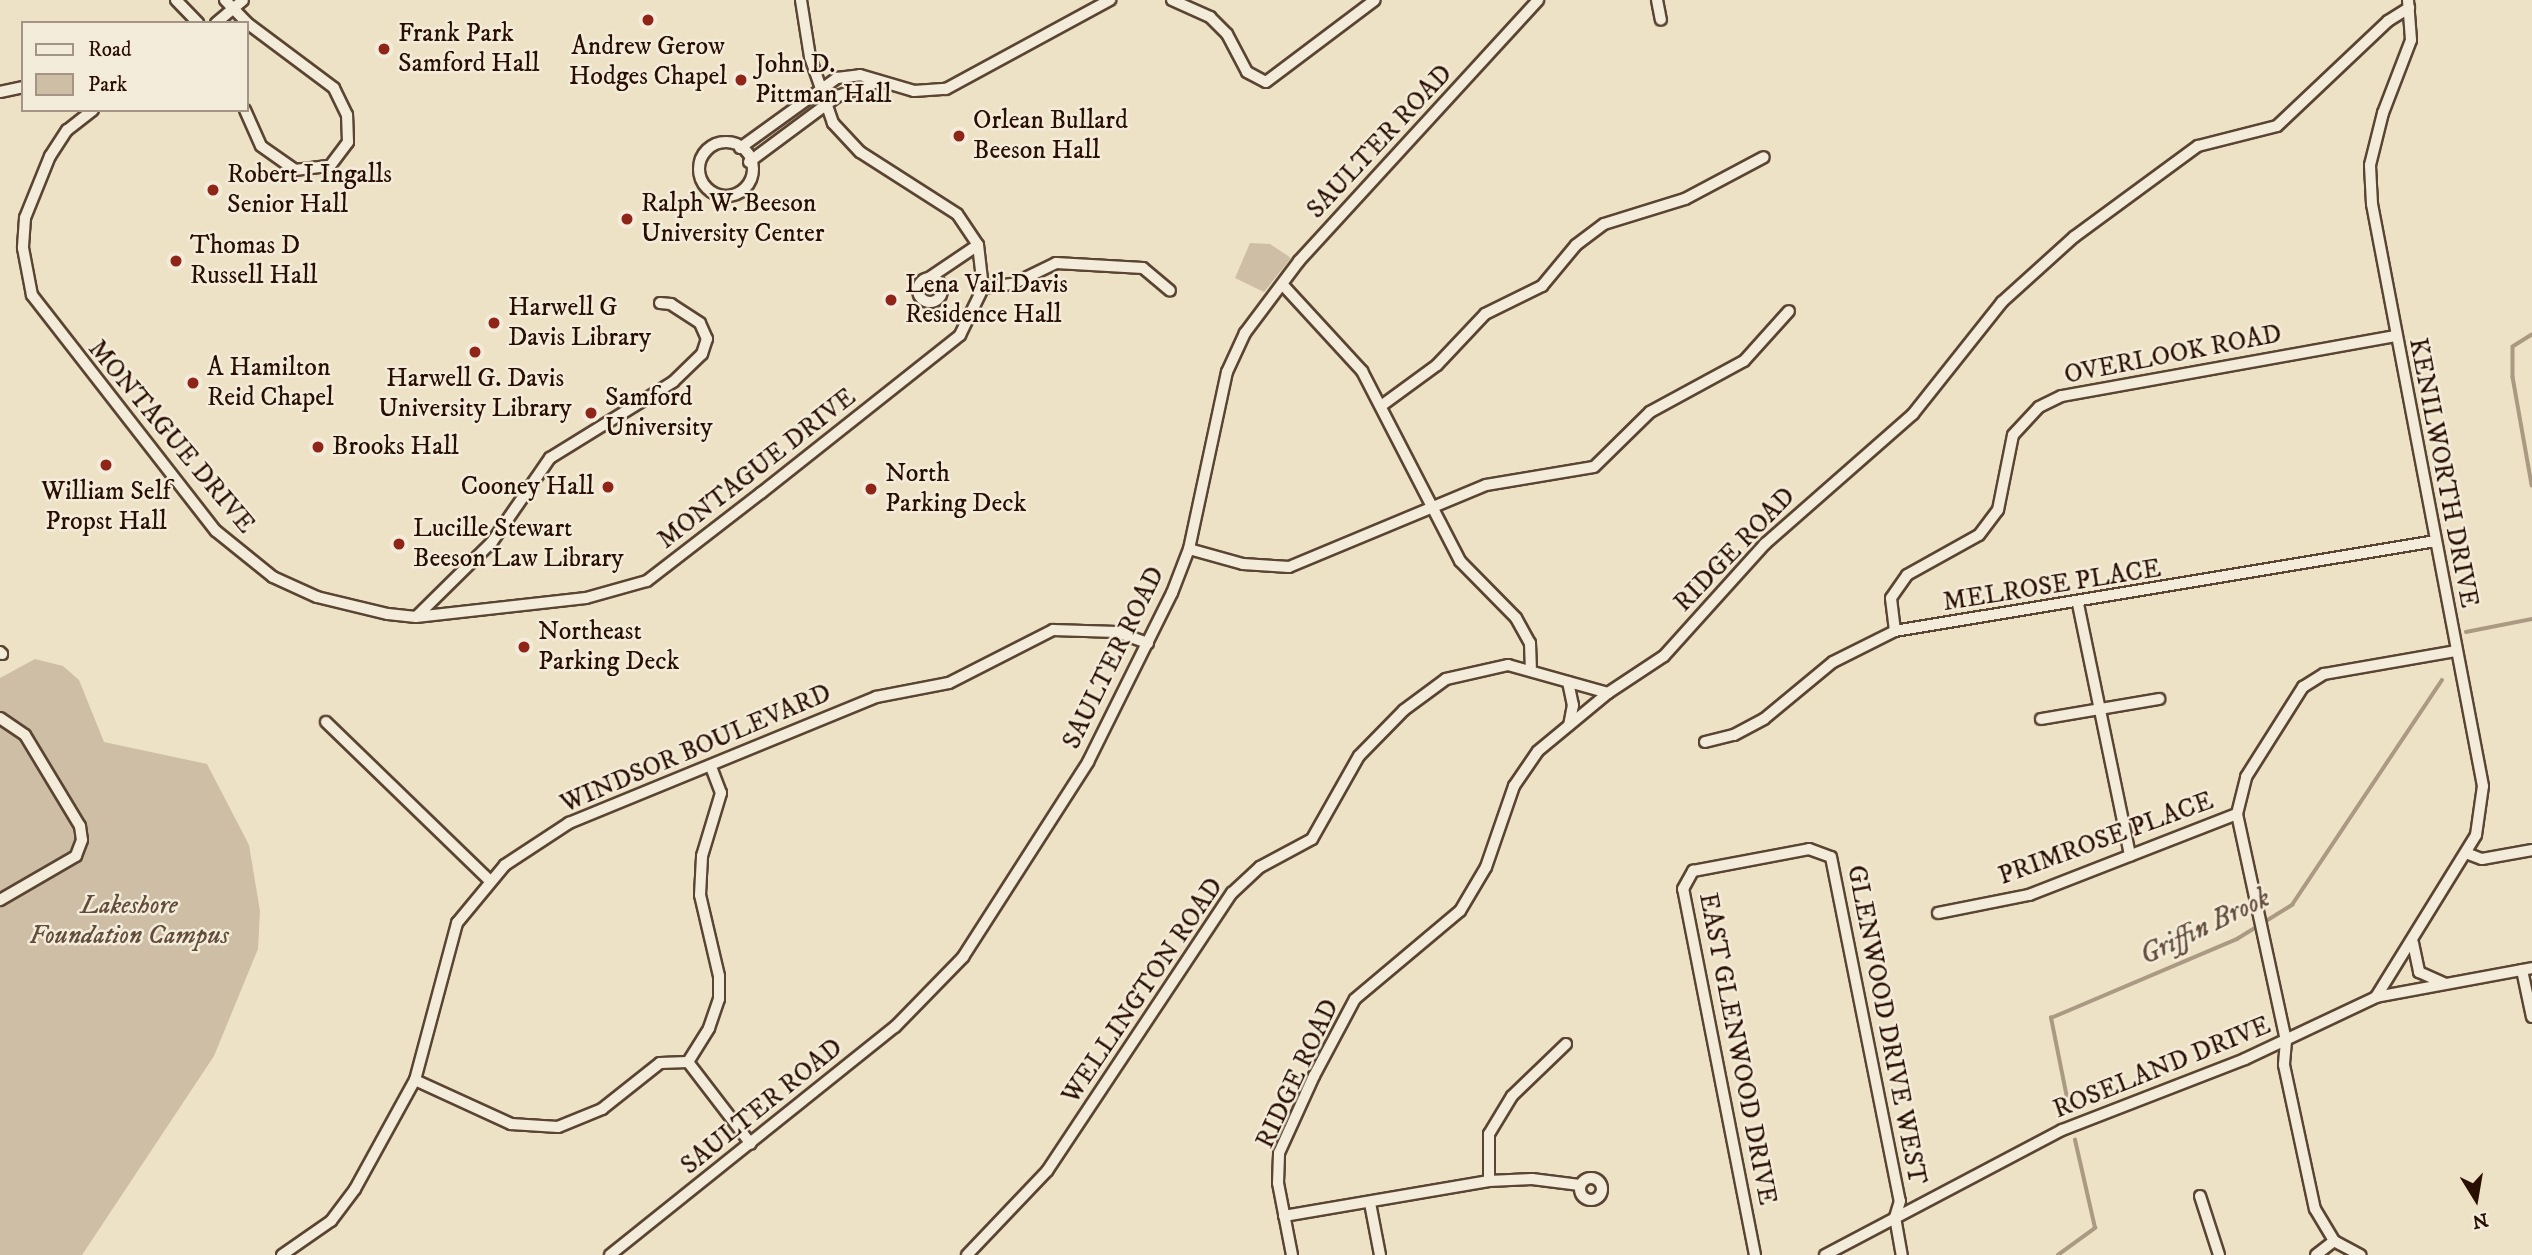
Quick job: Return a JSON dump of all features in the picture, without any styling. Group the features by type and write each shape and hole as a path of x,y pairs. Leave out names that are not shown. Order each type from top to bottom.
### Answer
{"street":[{"path":"176,0 196,21"},
{"path":"225,0 245,21"},
{"path":"218,21 243,0"},
{"path":"801,0 819,88 846,141 957,214 978,245 983,288 1001,288 1056,263 1143,268 1170,291"},
{"path":"740,148 819,88 850,75 914,91 946,89 1110,0"},
{"path":"1172,0 1191,3 1227,34 1247,72 1266,82 1375,0"},
{"name":"SAULTER ROAD","path":"610,1255 895,1027 963,957 1088,762 1148,643 1189,549 1227,372 1251,323 1538,0"},
{"path":"1657,0 1661,20"},
{"name":"KENILWORTH DRIVE","path":"2376,997 2413,942 2466,853 2482,816 2483,786 2395,336 2370,165 2383,113 2407,56 2408,4"},
{"name":"RIDGE ROAD","path":"1292,1255 1284,1216 1279,1153 1355,999 1460,911 1486,867 1514,786 1538,751 1608,693 1664,656 1765,544 1913,414 2002,302 2074,237 2198,146 2277,126 2408,4"},
{"path":"246,112 261,146 295,170 330,166 348,142 347,115 334,88 248,24"},
{"path":"750,162 825,104 878,82"},
{"path":"0,92 21,87"},
{"name":"MONTAGUE DRIVE","path":"90,112 67,130 50,156 25,218 23,248 32,295 216,531 242,556 317,597 416,617 586,597 648,581 960,335 983,288"},
{"path":"721,141 740,148 750,162 752,181 743,195 724,197 706,184 699,157 704,146 721,141"},
{"path":"1381,406 1437,365 1485,314 1542,286 1576,245 1604,224 1685,199 1764,157"},
{"path":"950,267 937,300 922,299 919,288 928,279 950,267 978,245"},
{"path":"928,279 936,279 943,290"},
{"path":"1283,285 1333,333 1381,406 1460,561 1516,618 1530,643 1531,667 1568,682 1608,693"},
{"path":"416,617 492,542 550,458 673,383 702,354 707,339 701,323 671,304 660,303"},
{"path":"1189,549 1243,564 1289,568 1430,506 1486,485 1594,467 1650,412 1744,361 1789,311"},
{"name":"OVERLOOK ROAD","path":"1895,631 1891,598 1907,575 1979,535 1998,510 2013,435 2039,407 2062,396 2395,336"},
{"name":"MELROSE PLACE","path":"1705,742 1764,719 1833,662 1895,631 2078,604 2435,541"},
{"path":"2078,604 2130,856"},
{"name":"WINDSOR BOULEVARD","path":"282,1255 331,1221 415,1080 444,957 457,923 489,880 569,823 711,767 876,697 949,683 1053,630 1117,632 1148,643"},
{"name":"PRIMROSE PLACE","path":"1938,913 2029,895 2237,814 2246,777 2302,687 2324,674 2456,651"},
{"name":"WELLINGTON ROAD","path":"967,1255 1048,1171 1232,893 1260,867 1312,839 1344,776 1378,733 1446,679 1476,668 1531,667"},
{"path":"1568,682 1573,705 1568,726"},
{"path":"2041,719 2159,699"},
{"path":"0,718 25,734 80,826 82,840 76,856 0,900"},
{"path":"326,722 489,880"},
{"path":"688,1062 709,1028 719,999 719,976 700,895 702,856 720,793 711,767"},
{"path":"2237,814 2286,1041 2284,1065 2315,1209 2334,1241 2360,1255"},
{"name":"EAST GLENWOOD DRIVE","path":"1755,1255 1683,888 1693,871 1809,849 1819,852"},
{"path":"2466,853 2482,859 2532,850"},
{"name":"GLENWOOD DRIVE WEST","path":"1819,852 1830,857 1900,1201 1895,1217 1902,1255"},
{"path":"2413,942 2419,972 2446,984"},
{"path":"2527,969 2532,1017"},
{"name":"ROSELAND DRIVE","path":"1825,1255 2062,1130 2286,1041 2376,997 2527,969"},
{"path":"1489,1181 1489,1134 1512,1096 1566,1044"},
{"path":"688,1062 751,1144"},
{"path":"415,1080 510,1124 558,1126 601,1110 660,1063 688,1062"},
{"path":"1284,1216 1489,1181 1532,1179 1580,1185"},
{"path":"2200,1196 2218,1255"},
{"path":"1370,1203 1380,1255"},
{"path":"2316,1255 2334,1241"}],"green space":[{"path":"1250,243 1270,244 1291,258 1264,292 1235,278"},
{"name":"Lakeshore Foundation Campus","path":"35,659 63,666 79,680 104,742 207,764 249,845 260,911 258,949 214,1056 82,1255 0,1255 0,678"}],"waterway":[{"name":"Griffin Brook","path":"2532,335 2513,347 2513,377 2532,485"},
{"name":"Griffin Brook","path":"2466,632 2532,619"},
{"name":"Griffin Brook","path":"2070,1113 2051,1018 2237,939 2292,905 2442,680"},
{"name":"Griffin Brook","path":"2058,1255 2095,1228 2075,1140"}],"place":[{"name":"Andrew Gerow Hodges Chapel","path":"648,20"},
{"name":"Frank Park Samford Hall","path":"384,49"},
{"name":"John D. Pittman Hall","path":"741,80"},
{"name":"Orlean Bullard Beeson Hall","path":"959,136"},
{"name":"Robert I Ingalls Senior Hall","path":"213,190"},
{"name":"Ralph W. Beeson University Center","path":"627,219"},
{"name":"Thomas D Russell Hall","path":"176,261"},
{"name":"Lena Vail Davis Residence Hall","path":"891,300"},
{"name":"Harwell G Davis Library","path":"494,323"},
{"name":"Harwell G. Davis University Library","path":"475,352"},
{"name":"A Hamilton Reid Chapel","path":"193,383"},
{"name":"Samford University","path":"591,413"},
{"name":"Brooks Hall","path":"318,447"},
{"name":"William Self Propst Hall","path":"106,465"},
{"name":"Cooney Hall","path":"608,487"},
{"name":"North Parking Deck","path":"871,489"},
{"name":"Lucille Stewart Beeson Law Library","path":"399,544"},
{"name":"Northeast Parking Deck","path":"524,647"}]}
